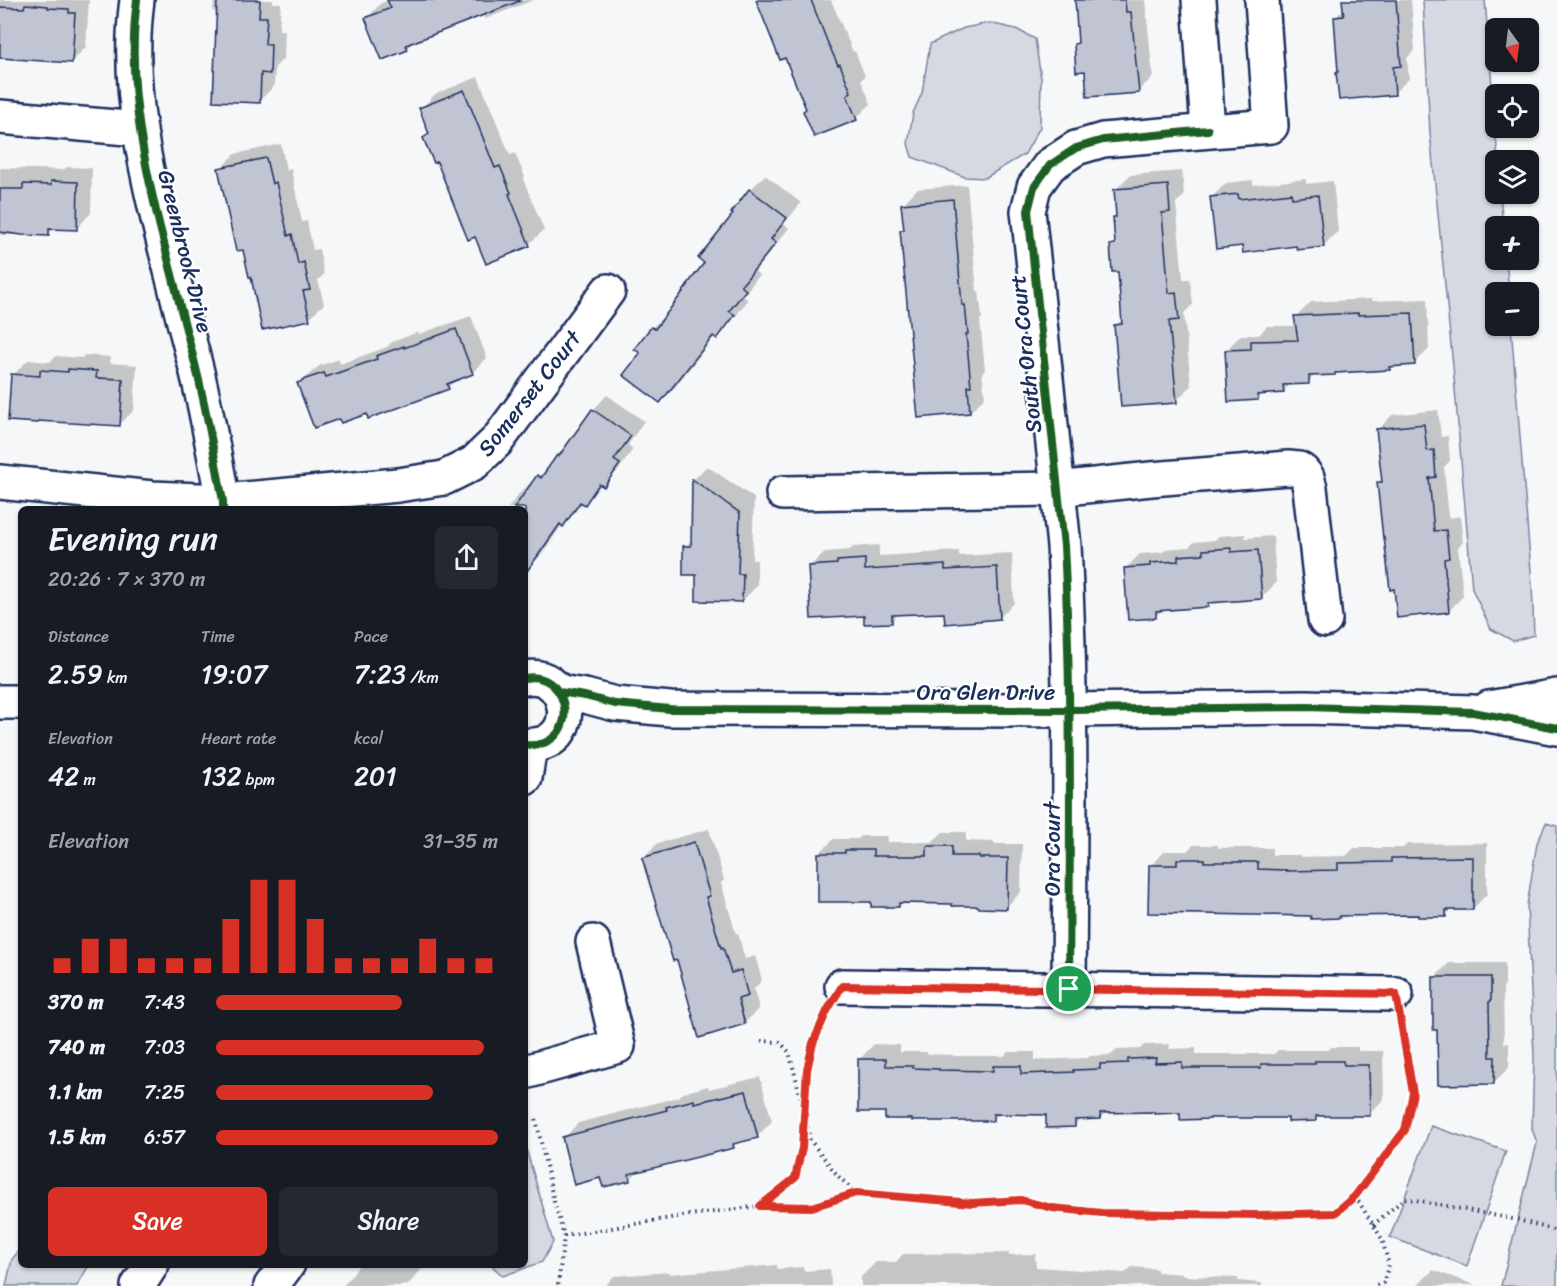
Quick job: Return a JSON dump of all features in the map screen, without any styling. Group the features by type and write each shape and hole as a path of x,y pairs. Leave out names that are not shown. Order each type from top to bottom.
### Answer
{"street":[{"name":"Greenbrook Drive","path":"137,0 134,22 134,81 138,129 157,215 202,392 223,505"},
{"path":"1199,0 1208,130"},
{"name":"South Ora Court","path":"1070,710 1065,556 1028,211 1034,187 1050,165 1076,148 1103,140 1271,126 1262,0"},
{"path":"0,117 138,129"},
{"name":"Somerset Court","path":"0,482 223,505 444,478 474,463 497,441 609,291"},
{"path":"783,493 1057,489 1151,479 1299,469 1307,477 1312,498 1326,620"},
{"name":"Ora Glen Drive","path":"528,677 541,679 551,684 559,692 615,704 670,709 1070,710 1306,707 1473,712 1557,728"},
{"path":"528,746 549,741 562,726 565,714 564,702 559,692"},
{"name":"Ora Glen Drive","path":"1473,712 1557,696"},
{"path":"0,702 18,702"},
{"name":"Ora Glen Drive","path":"562,726 670,709"},
{"name":"Ora Court","path":"1069,989 1070,710"},
{"path":"528,1071 618,1046 593,942"},
{"path":"842,986 1396,994"},
{"path":"138,1286 149,1268"},
{"path":"271,1286 285,1268"}],"path":[{"path":"760,1206 795,1178 802,1148 807,1070 813,1043 827,1011 842,986"},
{"path":"564,1236 682,1216 760,1206 812,1207 856,1193 972,1203 1021,1200 1052,1208 1102,1213 1258,1215 1335,1213 1355,1196 1405,1130 1413,1093 1396,994"},
{"path":"761,1041 780,1042 789,1052 810,1140 838,1176 856,1193"},
{"path":"536,1119 553,1198 564,1236 558,1286"},
{"path":"1355,1196 1382,1239 1389,1265 1383,1283 1373,1286"},
{"path":"1373,1225 1405,1198 1518,1220 1557,1231"}],"shaded area":[{"path":"1423,0 1485,0 1485,72 1491,72 1492,84 1485,84 1485,138 1496,138 1497,150 1485,150 1485,204 1501,204 1502,216 1485,216 1485,270 1507,270 1508,282 1485,282 1485,336 1512,336 1532,584 1534,635 1513,641 1491,629 1472,589 1430,133"},
{"path":"989,23 1016,29 1035,39 1041,78 1040,127 1025,154 985,178 965,177 912,157 908,144 913,113 922,93 930,44 964,28"},
{"path":"1546,823 1557,826 1557,1286 1501,1286 1537,1143 1532,1129 1534,1056 1527,905 1537,843"},
{"path":"1431,1126 1506,1151 1467,1266 1390,1237"},
{"path":"528,1155 553,1242 542,1262 528,1267"},
{"path":"18,1252 18,1268 87,1268 77,1286 6,1286 12,1259"},
{"path":"494,1268 525,1268 503,1276"}],"building":[{"path":"217,0 260,0 259,17 267,17 265,44 271,44 270,74 261,73 260,103 213,101"},
{"path":"387,0 520,1 406,45 408,50 382,60 365,18 391,8"},
{"path":"756,0 811,0 851,92 847,95 857,120 814,137 803,111 806,109 785,58 780,60"},
{"path":"1075,0 1125,0 1126,12 1131,12 1139,93 1087,97 1085,71 1076,72 1074,44 1078,43"},
{"path":"1342,0 1396,0 1401,66 1393,67 1395,95 1339,100 1334,17 1344,16"},
{"path":"25,4 69,9 69,13 75,13 72,63 0,58 0,7 24,8"},
{"path":"464,90 495,168 500,166 530,246 486,264 475,237 468,240 437,162 434,163 423,138 429,134 419,108"},
{"path":"266,158 272,184 276,182 288,236 292,234 298,264 304,262 310,290 303,291 310,320 262,330 243,250 236,251 218,168"},
{"path":"51,181 78,182 77,230 49,229 49,236 0,232 0,189 23,189 23,184 51,185"},
{"path":"1168,185 1170,212 1162,213 1169,293 1176,292 1179,320 1169,321 1177,403 1121,407 1114,325 1122,324 1118,272 1112,272 1110,245 1115,244 1114,189"},
{"path":"749,189 787,218 771,239 776,243 741,286 746,290 729,311 735,315 717,339 713,336 660,403 623,375 640,353 634,349 651,327 655,329 704,263 698,258 733,214 731,213"},
{"path":"1291,193 1292,198 1318,195 1324,247 1297,250 1296,246 1243,253 1242,246 1216,249 1210,197 1238,194 1239,199"},
{"path":"953,199 962,305 965,305 968,334 966,334 971,386 968,386 970,413 918,418 900,230 904,230 901,204"},
{"path":"1358,313 1358,315 1412,313 1415,365 1389,367 1390,370 1309,376 1309,384 1283,385 1284,393 1257,395 1258,400 1228,402 1225,350 1251,349 1251,341 1298,340 1294,316"},
{"path":"456,329 473,374 447,384 449,389 368,419 367,414 341,423 339,419 314,428 297,383 324,373 326,377 377,359 376,356"},
{"path":"68,369 97,371 96,378 123,379 120,426 8,421 11,374 40,376 40,370 68,372"},
{"path":"592,409 631,436 614,460 620,464 604,487 599,484 585,505 580,502 563,527 560,524 528,570 528,506 515,506 537,475 541,478 557,455 559,456"},
{"path":"1424,424 1427,451 1434,450 1436,477 1429,478 1434,531 1446,530 1449,558 1444,559 1449,612 1397,618 1394,589 1390,590 1383,538 1377,482 1382,482 1376,429"},
{"path":"692,479 740,513 738,574 743,574 742,602 696,601 696,575 683,575 683,546 691,546"},
{"path":"1231,548 1231,552 1258,550 1262,599 1208,603 1208,607 1156,611 1156,618 1128,620 1124,568 1178,561 1178,556 1203,554 1203,550"},
{"path":"865,559 865,570 945,565 945,570 997,567 1000,619 945,624 944,613 892,615 892,623 864,624 864,616 811,619 808,566"},
{"path":"694,842 710,896 706,897 721,948 723,947 731,973 741,970 748,996 738,999 745,1024 699,1038 677,960 673,961 642,858"},
{"path":"927,846 952,846 952,856 1008,858 1007,909 952,906 952,904 899,903 899,907 871,907 871,902 818,902 818,853 873,850 873,856 927,856"},
{"path":"1473,857 1473,910 1446,910 1446,917 1340,916 1340,918 1311,919 1311,916 1148,913 1149,865 1177,865 1177,859 1204,859 1204,862 1258,862 1258,869 1285,871 1338,870 1338,863 1391,862 1391,858"},
{"path":"1433,977 1491,977 1490,1057 1495,1057 1494,1084 1438,1085 1437,1030 1433,1030"},
{"path":"1156,1058 1155,1063 1182,1062 1182,1068 1261,1068 1261,1064 1315,1064 1315,1061 1343,1061 1344,1065 1369,1065 1370,1116 1316,1116 1316,1121 1288,1122 1288,1118 1180,1120 1180,1113 1100,1113 1101,1119 1075,1120 1075,1127 1046,1128 1046,1115 993,1114 993,1121 912,1121 912,1119 885,1119 885,1112 858,1112 858,1059 886,1059 886,1066 913,1066 913,1068 939,1070 993,1071 993,1066 1021,1066 1021,1074 1100,1069 1100,1064 1128,1063 1128,1059"},
{"path":"746,1091 758,1138 733,1144 734,1148 629,1174 630,1181 603,1187 600,1178 574,1185 562,1137 667,1110 666,1107 694,1100 694,1103"}],"cycle path":[{"path":"137,0 134,79 144,156 200,383 223,506"},
{"path":"1069,989 1070,823 1067,601 1064,546 1028,211 1034,187 1050,165 1076,148 1103,140 1208,130"},
{"path":"528,678 539,678 550,683 558,691 565,714 562,725 555,736 544,743 528,745"},
{"path":"559,692 615,704 670,709 1070,710 1306,707 1473,712 1557,728"}],"route":[{"path":"842,986 1069,989 1396,994 1413,1093 1405,1130 1355,1196 1335,1213 1188,1215 1102,1213 1052,1208 1021,1200 972,1203 856,1193 812,1207 760,1206 795,1178 802,1148 807,1070 813,1043 827,1011 842,986"}]}
